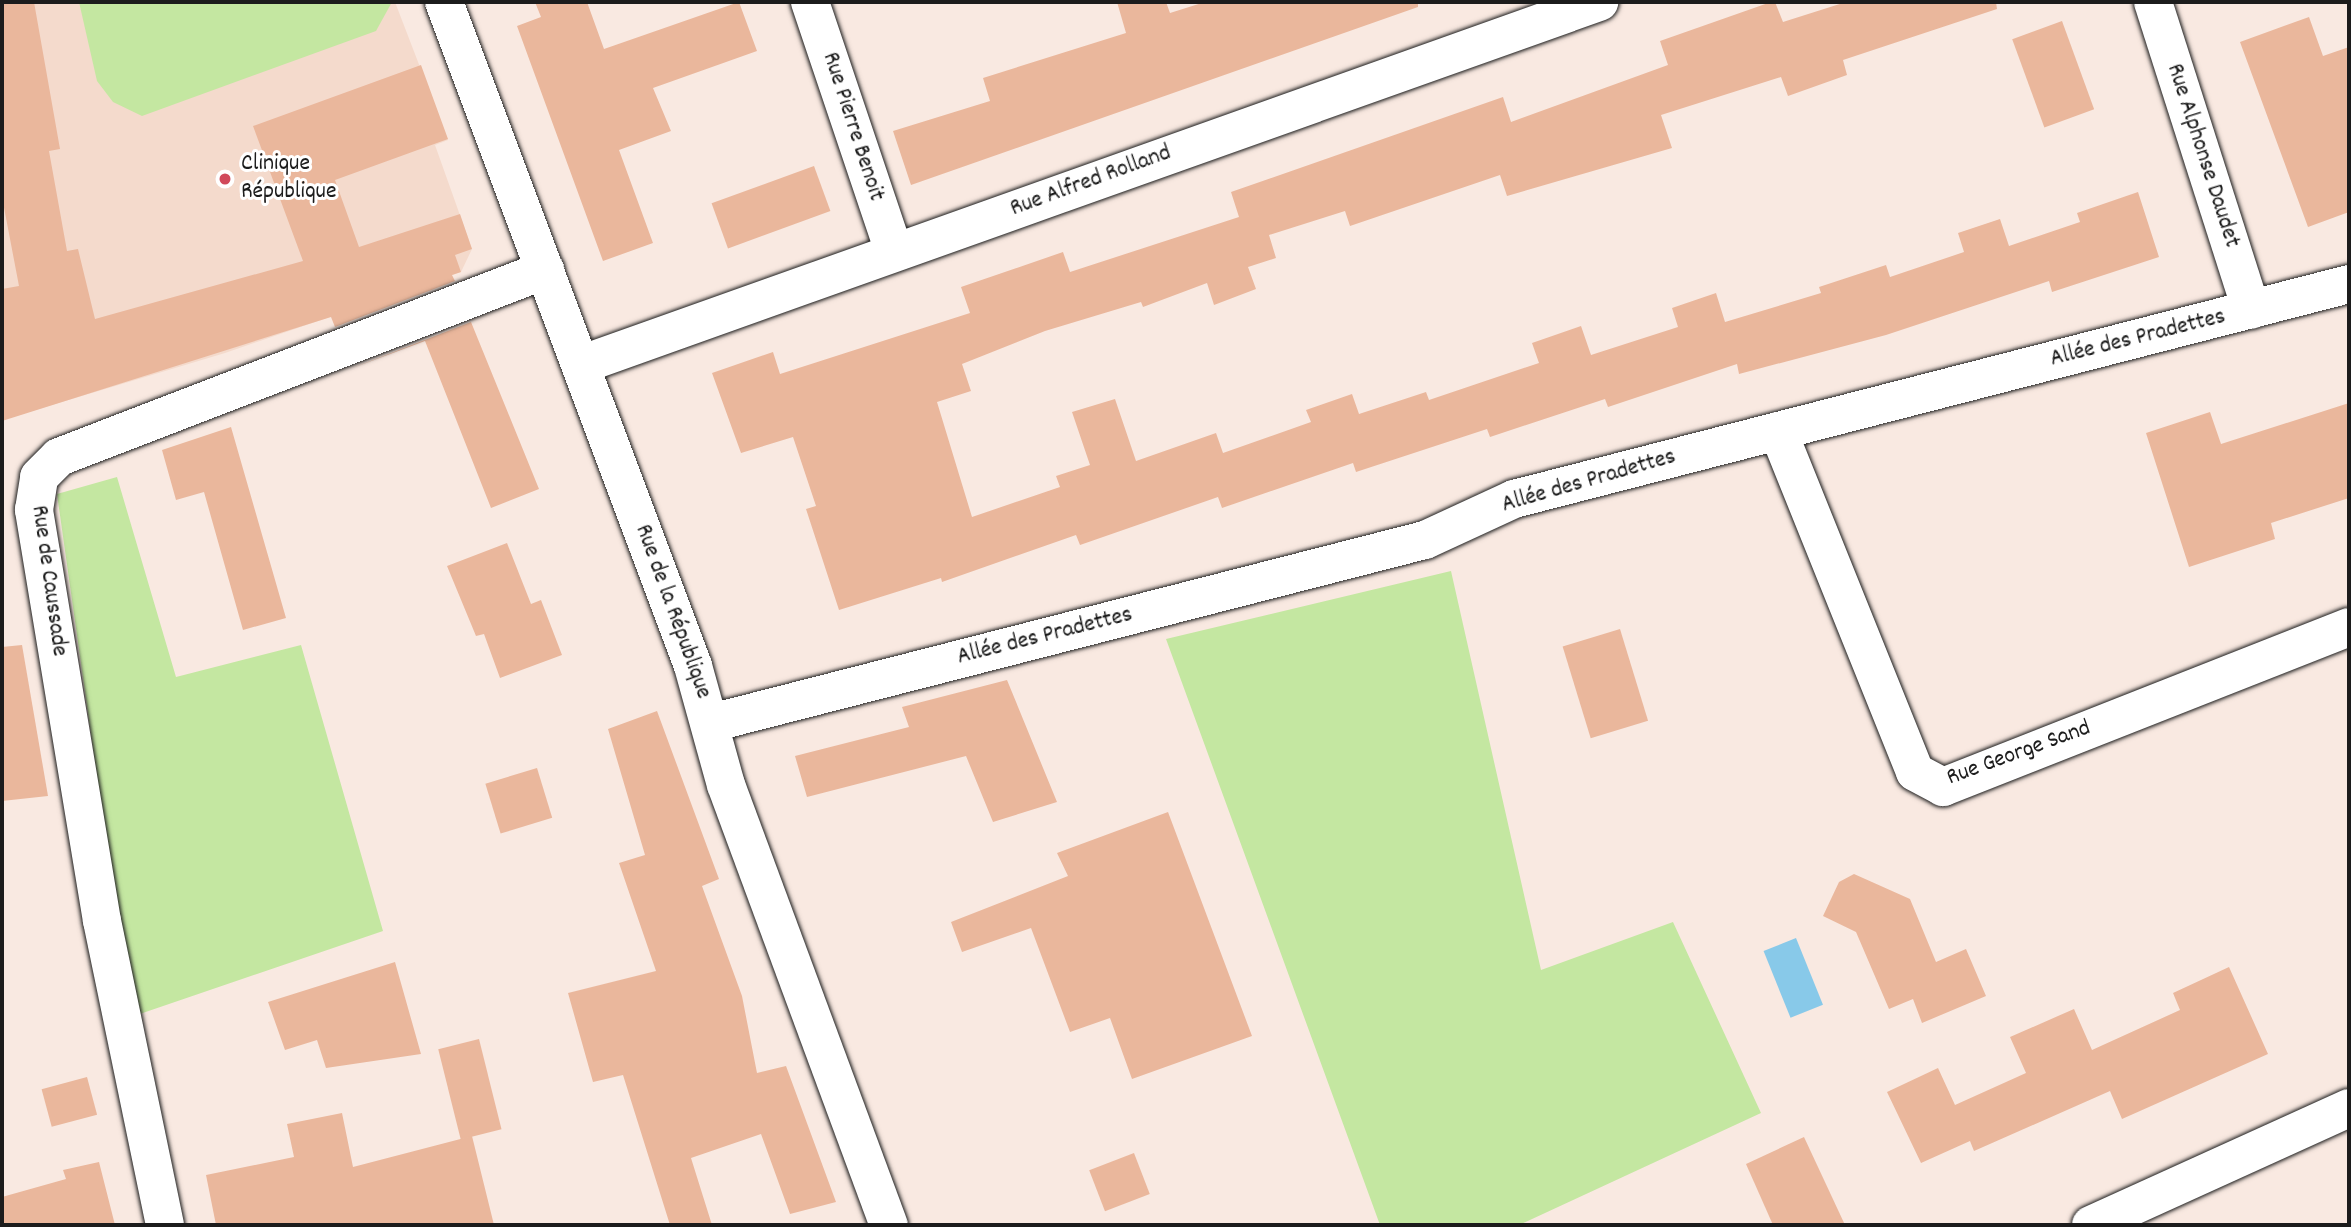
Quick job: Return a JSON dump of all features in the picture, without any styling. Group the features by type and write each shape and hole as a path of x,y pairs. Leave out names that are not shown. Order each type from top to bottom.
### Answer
{"street":[{"name":"Rue de la République","path":"444,2 583,364 711,723 726,785 889,1225"},
{"name":"Rue Pierre Benoit","path":"810,2 894,252"},
{"name":"Rue Alfred Rolland","path":"583,364 1599,2"},
{"name":"Rue Alphonse Daudet","path":"2152,2 2250,310"},
{"name":"Rue de Caussade","path":"165,1225 102,921 34,510 39,477 59,457 545,270"},
{"name":"Allée des Pradettes","path":"711,723 1425,540 1514,499 2349,284"},
{"name":"Rue George Sand","path":"1778,431 1915,772 1943,787 2349,627"},
{"path":"2091,1225 2349,1108"}],"shaded area":[{"name":"Clinique République","path":"2,2 395,2 448,140 435,145 472,249 461,272 225,353 2,420"}],"green space":[{"path":"79,2 392,2 376,31 142,116 113,102 97,81"},
{"path":"117,477 176,677 301,645 383,931 131,1017 57,494"},
{"path":"1451,571 1541,970 1673,922 1761,1113 1519,1225 1380,1225 1166,639"}],"water":[{"path":"1796,938 1823,1005 1791,1018 1764,951"}],"building":[{"path":"2,2 34,2 60,149 49,151 67,251 78,249 95,319 303,261 253,126 421,65 448,139 335,180 359,247 460,214 472,249 455,255 461,272 452,275 455,281 335,327 331,317 2,421 2,289 19,286 2,197"},
{"path":"535,2 587,2 604,49 739,2 757,51 653,88 671,131 619,150 653,243 603,261 517,26 541,17"},
{"path":"1117,2 1166,2 1170,13 1205,2 1418,2 1418,7 911,185 893,131 990,101 983,78 1126,33"},
{"path":"1775,2 1783,22 1846,2 1996,2 1997,9 1843,60 1847,75 1788,96 1781,77 1661,115 1672,148 1507,196 1500,175 1350,226 1345,211 1269,235 1276,258 1248,267 1256,289 1214,305 1207,283 1143,307 1141,302 1045,331 962,364 971,391 937,402 972,517 1060,487 1056,476 1090,465 1072,412 1115,399 1136,461 1216,433 1223,453 1311,422 1306,410 1352,394 1359,414 1426,392 1429,400 1539,363 1532,343 1581,326 1591,355 1678,327 1672,308 1716,293 1725,322 1821,293 1819,287 1886,265 1890,277 1964,252 1958,233 2000,219 2009,246 2080,222 2077,213 2138,192 2159,257 2052,292 2049,281 1886,335 1739,374 1737,364 1608,407 1605,399 1490,437 1487,429 1356,472 1353,463 1222,508 1218,497 1080,545 1076,535 942,582 941,578 839,610 806,509 816,506 793,437 741,453 712,373 773,352 780,374 970,313 961,287 1063,252 1070,272 1239,217 1231,192 1503,97 1511,122 1668,65 1660,41"},
{"path":"2309,17 2323,56 2349,47 2349,212 2308,227 2240,42"},
{"path":"2062,21 2094,109 2044,127 2012,39"},
{"path":"814,166 830,211 728,248 712,203"},
{"path":"471,322 539,489 491,508 425,341 350,369"},
{"path":"2349,403 2349,498 2271,523 2275,539 2189,567 2146,433 2210,412 2221,444"},
{"path":"231,427 286,618 243,630 204,492 176,500 162,450"},
{"path":"507,543 531,604 541,600 562,655 500,678 484,634 476,636 447,566"},
{"path":"1620,629 1648,721 1591,738 1563,647"},
{"path":"22,645 48,796 2,801 2,647"},
{"path":"1007,680 1057,802 993,822 966,756 807,797 795,756 909,727 902,707"},
{"path":"657,711 719,879 702,886 742,996 757,1073 786,1066 836,1202 790,1214 761,1134 691,1158 712,1225 670,1225 623,1075 593,1082 568,993 656,971 619,863 645,855 608,729"},
{"path":"537,768 552,818 501,834 485,784"},
{"path":"1168,812 1252,1036 1132,1079 1110,1018 1070,1032 1031,928 962,952 951,922 1068,876 1057,853"},
{"path":"1854,874 1910,899 1936,962 1966,949 1986,996 1922,1023 1913,999 1889,1009 1856,932 1823,916 1839,882"},
{"path":"395,962 421,1054 326,1068 317,1040 285,1050 268,1002"},
{"path":"2229,967 2268,1054 2122,1119 2110,1091 1974,1151 1970,1141 1921,1163 1887,1092 1938,1068 1955,1105 2026,1073 2010,1037 2074,1009 2092,1050 2180,1010 2173,993"},
{"path":"479,1039 501,1129 461,1139 438,1049"},
{"path":"87,1077 97,1115 52,1127 42,1089"},
{"path":"342,1113 353,1167 472,1136 494,1225 216,1225 206,1175 294,1157 287,1124"},
{"path":"1804,1137 1845,1225 1773,1225 1746,1164"},
{"path":"1134,1153 1150,1194 1105,1211 1089,1170"},
{"path":"99,1162 115,1225 2,1225 2,1197 66,1179 63,1170"}],"place":[{"name":"Clinique République","path":"225,179"}]}
